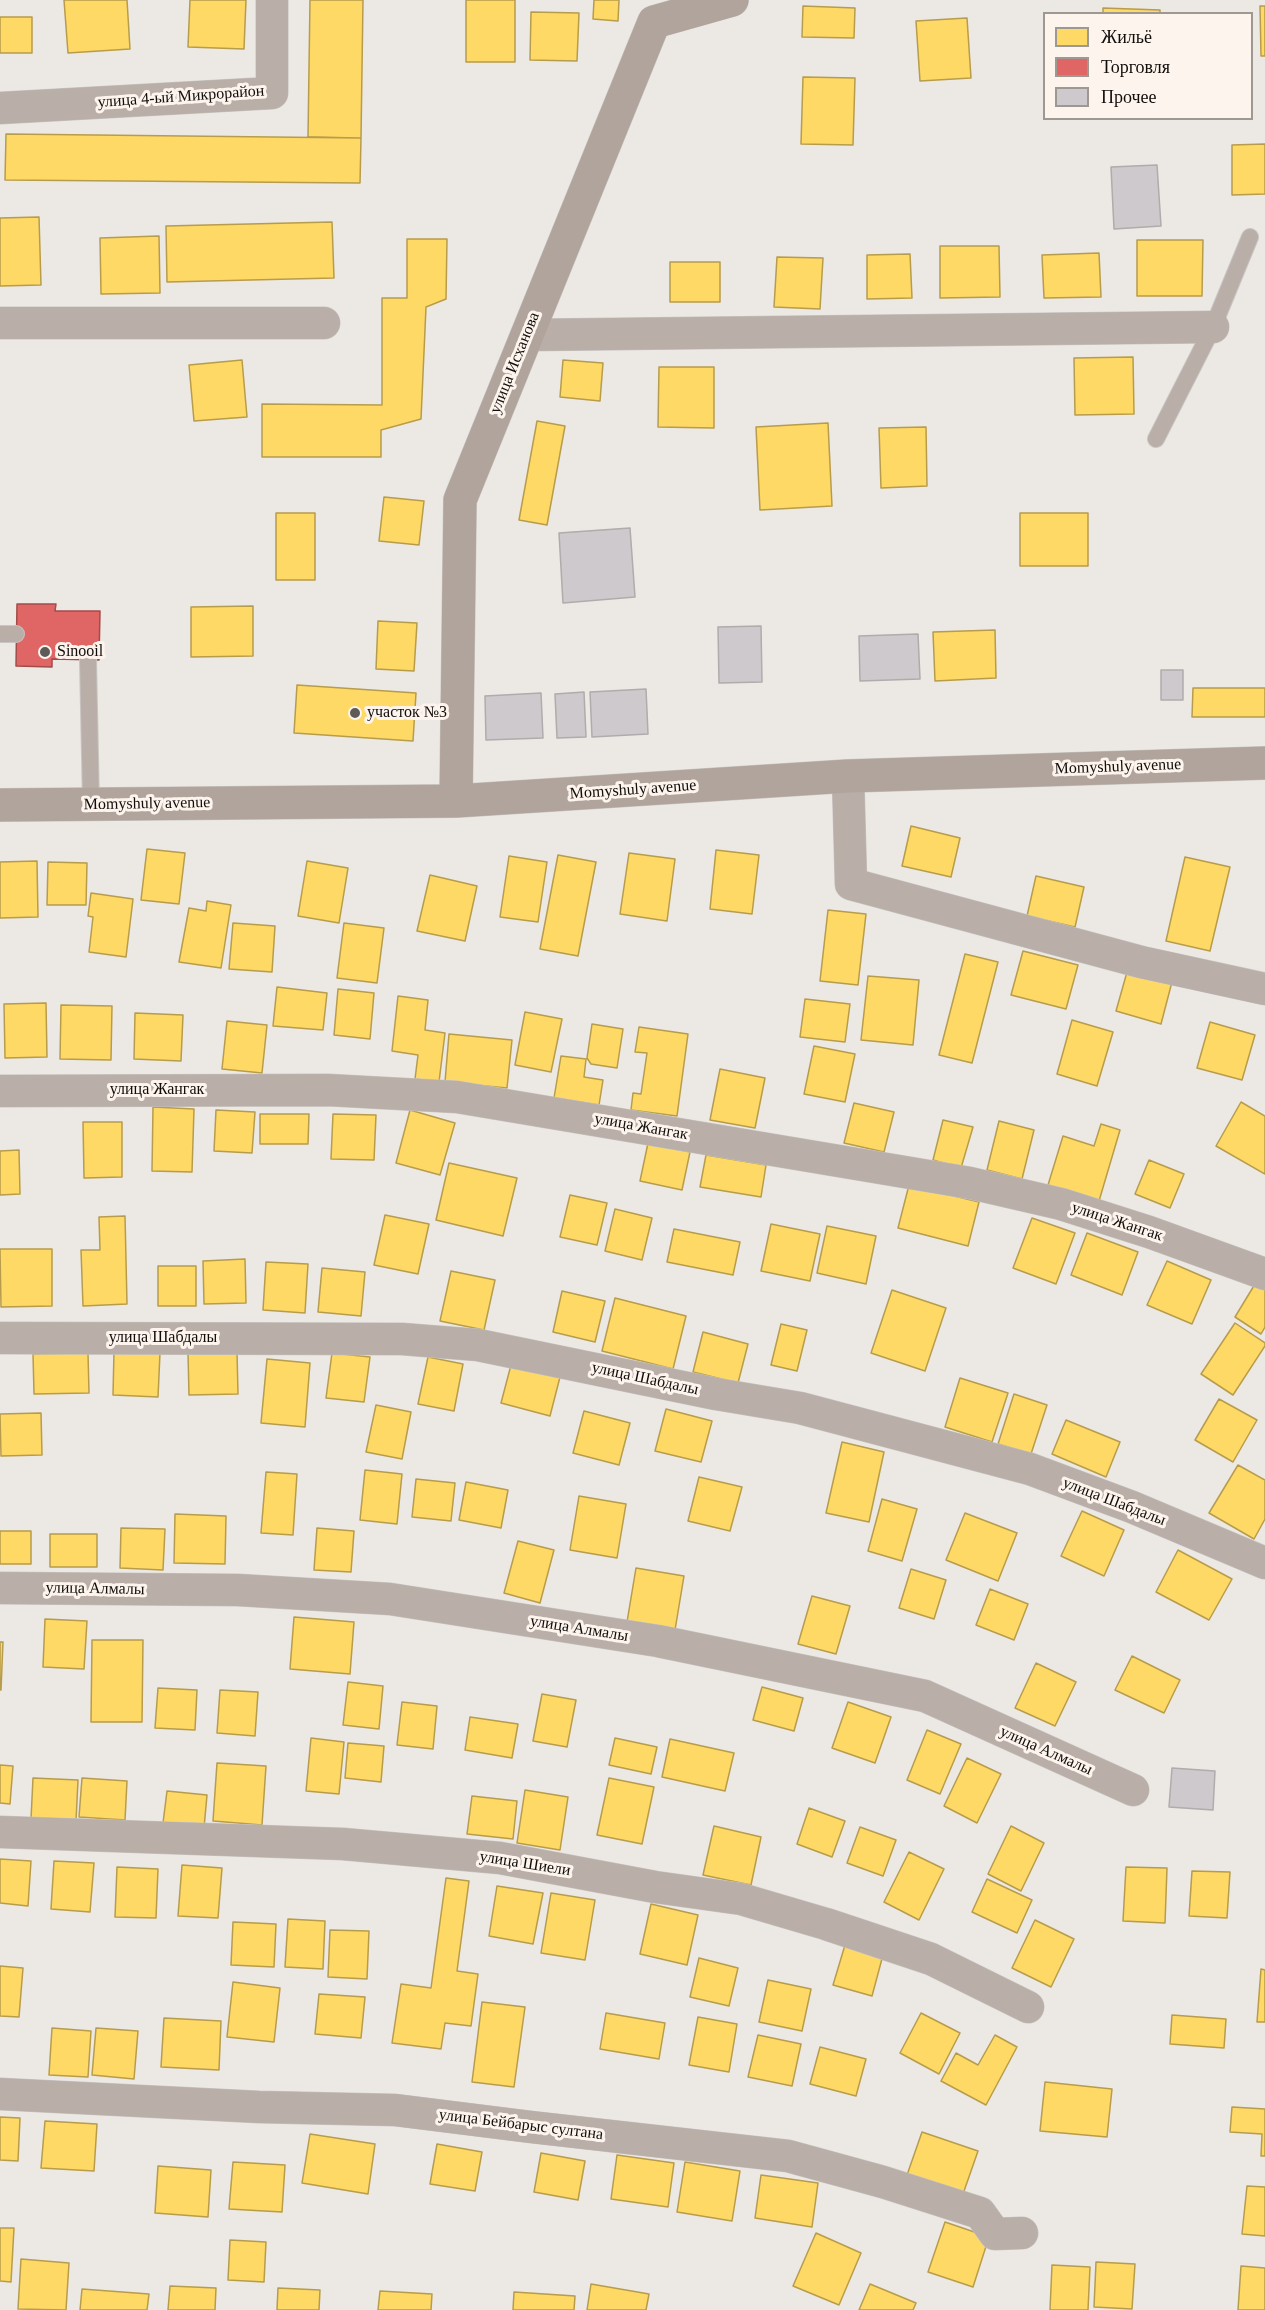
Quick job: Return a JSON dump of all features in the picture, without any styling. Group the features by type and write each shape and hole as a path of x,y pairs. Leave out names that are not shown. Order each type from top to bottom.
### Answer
{"main road":[{"name":"улица Исханова","path":"456,801 459,500 654,22 732,0"},
{"name":"Momyshuly avenue","path":"0,806 456,801 848,776 1265,763"}],"street":[{"name":"улица 4-ый Микрорайон","path":"0,108 272,93 272,0"},
{"path":"0,323 324,323"},
{"path":"527,335 1213,327"},
{"path":"848,776 851,884 1141,962 1265,988"},
{"name":"улица Жангак","path":"0,1091 328,1090 468,1099 970,1183 1061,1204 1149,1232 1265,1274"},
{"name":"улица Шабдалы","path":"0,1338 402,1339 478,1345 716,1394 800,1408 1008,1463 1132,1507 1265,1563"},
{"name":"улица Алмалы","path":"0,1588 238,1590 390,1599 658,1641 925,1696 1133,1790"},
{"name":"улица Шиели","path":"0,1832 343,1844 500,1858 655,1887 741,1899 930,1959 1028,2007"},
{"name":"улица Бейбарыс султана","path":"0,2094 259,2107 395,2109 788,2156 883,2182 980,2213 994,2234 1022,2234"}],"lane":[{"path":"1156,439 1213,327 1250,237"},
{"path":"88,660 92,804"}],"building: Жильё":[{"path":"64,0 127,0 130,49 68,53"},
{"path":"190,0 246,0 244,49 188,47"},
{"path":"310,0 363,0 361,138 308,137"},
{"path":"466,0 515,0 515,62 466,62"},
{"path":"594,0 619,0 618,21 593,19"},
{"path":"803,6 855,8 854,38 802,37"},
{"path":"1260,6 1265,6 1265,56 1261,56"},
{"path":"1103,8 1160,10 1160,12 1103,12"},
{"path":"531,12 579,13 577,61 530,60"},
{"path":"0,17 32,17 32,53 0,53"},
{"path":"967,18 971,78 920,81 916,21"},
{"path":"803,77 855,78 853,145 801,144"},
{"path":"6,134 361,138 360,183 5,180"},
{"path":"1265,144 1265,194 1232,195 1232,145"},
{"path":"39,217 41,285 0,286 0,218"},
{"path":"332,222 334,278 167,282 166,226"},
{"path":"159,236 160,293 101,294 100,238"},
{"path":"407,239 447,239 446,299 426,307 421,419 381,430 381,457 262,457 262,404 382,405 382,298 407,298"},
{"path":"1137,240 1203,240 1202,296 1137,296"},
{"path":"940,246 999,246 1000,297 940,298"},
{"path":"1099,253 1101,297 1044,298 1042,255"},
{"path":"910,254 912,298 867,299 867,255"},
{"path":"777,257 823,258 820,309 774,307"},
{"path":"670,262 720,262 720,302 670,302"},
{"path":"1133,357 1134,414 1075,415 1074,358"},
{"path":"242,360 247,417 194,421 189,365"},
{"path":"563,360 603,363 600,401 560,397"},
{"path":"659,367 714,367 714,428 658,427"},
{"path":"537,421 565,426 547,525 519,520"},
{"path":"828,423 832,506 760,510 756,427"},
{"path":"926,427 927,486 881,488 879,428"},
{"path":"384,497 424,501 419,545 379,541"},
{"path":"276,513 315,513 315,580 276,580"},
{"path":"1020,513 1088,513 1088,566 1020,566"},
{"path":"253,606 253,656 191,657 191,607"},
{"name":"участок №3","path":"378,621 417,623 414,671 376,669"},
{"path":"995,630 996,678 935,681 933,632"},
{"name":"участок №3","path":"297,685 416,693 413,741 294,733"},
{"path":"1193,688 1265,688 1265,717 1192,717"},
{"path":"911,826 960,838 951,877 902,866"},
{"path":"147,849 185,853 179,904 141,900"},
{"path":"716,850 759,855 752,914 710,909"},
{"path":"629,853 675,859 667,921 620,914"},
{"path":"558,855 596,862 578,956 540,949"},
{"path":"509,856 547,862 538,922 500,917"},
{"path":"1185,857 1230,867 1210,951 1166,941"},
{"path":"37,861 38,917 0,918 0,862"},
{"path":"307,861 348,868 339,923 298,916"},
{"path":"48,862 87,863 86,905 47,905"},
{"path":"430,875 477,886 465,941 417,931"},
{"path":"1036,876 1084,887 1075,927 1027,916"},
{"path":"91,893 133,899 126,957 89,952 93,917 88,916"},
{"path":"207,901 231,905 221,968 179,962 189,908 206,911"},
{"path":"828,910 866,914 858,985 820,981"},
{"path":"233,923 275,926 272,972 229,969"},
{"path":"344,923 384,928 377,983 337,978"},
{"path":"1023,951 1078,965 1066,1009 1011,995"},
{"path":"965,954 998,962 972,1063 939,1055"},
{"path":"1129,965 1173,978 1161,1024 1116,1011"},
{"path":"868,976 919,980 913,1045 861,1040"},
{"path":"277,987 327,993 323,1030 273,1026"},
{"path":"338,989 374,993 370,1039 334,1035"},
{"path":"398,996 428,1000 425,1030 445,1033 439,1082 415,1079 418,1055 392,1051"},
{"path":"805,999 850,1004 845,1042 800,1037"},
{"path":"46,1003 47,1057 5,1058 4,1004"},
{"path":"61,1005 112,1006 111,1060 60,1059"},
{"path":"525,1012 562,1019 551,1072 515,1065"},
{"path":"135,1013 183,1015 181,1061 134,1059"},
{"path":"1072,1020 1113,1032 1097,1086 1057,1074"},
{"path":"227,1021 267,1025 262,1073 222,1069"},
{"path":"1210,1022 1255,1035 1242,1080 1197,1068"},
{"path":"592,1024 623,1029 617,1068 591,1064 587,1058"},
{"path":"639,1027 688,1034 677,1116 631,1110 633,1093 641,1094 647,1053 635,1052"},
{"path":"449,1034 512,1040 507,1088 445,1082"},
{"path":"814,1046 855,1054 845,1102 804,1094"},
{"path":"561,1056 586,1059 584,1077 603,1080 599,1105 554,1098"},
{"path":"720,1069 765,1078 755,1128 710,1120"},
{"path":"1241,1102 1265,1116 1265,1174 1216,1146"},
{"path":"854,1103 894,1112 884,1152 844,1143"},
{"path":"153,1107 194,1109 192,1172 152,1171"},
{"path":"216,1110 255,1112 252,1153 214,1151"},
{"path":"410,1110 455,1123 440,1175 396,1163"},
{"path":"260,1114 309,1114 308,1144 260,1144"},
{"path":"333,1114 376,1115 374,1160 331,1159"},
{"path":"943,1120 973,1127 961,1168 933,1160"},
{"path":"999,1121 1034,1130 1022,1179 987,1170"},
{"path":"83,1122 122,1122 122,1177 84,1178"},
{"path":"1101,1124 1120,1130 1099,1201 1048,1185 1063,1136 1094,1146"},
{"path":"648,1143 690,1152 682,1190 640,1181"},
{"path":"19,1150 20,1194 0,1195 0,1151"},
{"path":"706,1155 766,1165 761,1197 700,1187"},
{"path":"1149,1160 1184,1174 1170,1208 1135,1194"},
{"path":"449,1163 517,1178 503,1236 436,1220"},
{"path":"909,1185 979,1202 968,1246 898,1228"},
{"path":"570,1195 607,1203 597,1245 560,1237"},
{"path":"615,1209 652,1218 642,1260 605,1251"},
{"path":"385,1215 429,1224 418,1274 374,1265"},
{"path":"125,1216 127,1304 83,1306 81,1250 100,1250 99,1217"},
{"path":"1032,1218 1075,1233 1056,1284 1013,1268"},
{"path":"771,1224 820,1234 810,1281 761,1271"},
{"path":"827,1226 876,1236 866,1284 817,1273"},
{"path":"674,1229 740,1242 733,1275 667,1262"},
{"path":"1087,1233 1138,1252 1122,1295 1071,1275"},
{"path":"0,1249 52,1249 52,1306 1,1307"},
{"path":"245,1259 246,1303 204,1304 203,1261"},
{"path":"1167,1261 1211,1280 1192,1324 1147,1305"},
{"path":"266,1262 308,1264 305,1313 263,1310"},
{"path":"158,1266 196,1266 196,1306 158,1306"},
{"path":"322,1268 365,1272 361,1316 318,1312"},
{"path":"451,1271 495,1280 484,1330 440,1321"},
{"path":"1255,1284 1265,1290 1265,1327 1261,1334 1235,1317"},
{"path":"892,1290 946,1308 925,1371 871,1353"},
{"path":"562,1291 605,1301 595,1342 553,1332"},
{"path":"615,1298 686,1316 673,1369 602,1351"},
{"path":"1235,1323 1265,1343 1265,1346 1233,1395 1201,1374"},
{"path":"781,1324 807,1330 797,1371 771,1365"},
{"path":"703,1332 748,1344 738,1383 693,1372"},
{"path":"114,1351 160,1353 158,1397 113,1395"},
{"path":"237,1352 238,1394 189,1395 188,1353"},
{"path":"88,1353 89,1393 34,1394 33,1354"},
{"path":"332,1353 370,1357 364,1402 326,1398"},
{"path":"428,1357 463,1364 454,1411 418,1404"},
{"path":"267,1359 310,1363 305,1427 261,1423"},
{"path":"511,1365 560,1377 550,1416 501,1403"},
{"path":"960,1378 1008,1393 992,1442 945,1427"},
{"path":"1014,1394 1047,1405 1031,1454 998,1444"},
{"path":"1219,1399 1257,1420 1233,1462 1195,1440"},
{"path":"376,1405 411,1412 402,1459 366,1452"},
{"path":"666,1409 712,1421 701,1462 655,1451"},
{"path":"584,1411 630,1423 619,1465 573,1453"},
{"path":"41,1413 42,1455 1,1456 0,1414"},
{"path":"1066,1420 1120,1442 1106,1477 1052,1454"},
{"path":"842,1442 884,1452 869,1522 826,1513"},
{"path":"1238,1465 1265,1480 1265,1519 1254,1539 1209,1513"},
{"path":"365,1470 402,1474 397,1524 360,1520"},
{"path":"266,1472 297,1474 293,1535 261,1533"},
{"path":"699,1477 742,1487 730,1531 688,1521"},
{"path":"416,1479 455,1483 451,1521 412,1517"},
{"path":"466,1482 508,1490 501,1528 459,1520"},
{"path":"579,1496 626,1504 617,1558 570,1550"},
{"path":"882,1499 917,1509 902,1561 868,1551"},
{"path":"1082,1511 1124,1530 1104,1576 1061,1556"},
{"path":"965,1513 1017,1533 998,1581 946,1560"},
{"path":"175,1514 226,1516 225,1564 174,1563"},
{"path":"121,1528 165,1529 163,1570 120,1568"},
{"path":"317,1528 354,1531 351,1572 314,1570"},
{"path":"0,1531 31,1531 31,1564 0,1564"},
{"path":"50,1534 97,1534 97,1567 50,1567"},
{"path":"518,1541 554,1550 540,1603 504,1593"},
{"path":"1178,1550 1232,1579 1209,1620 1156,1592"},
{"path":"636,1568 684,1576 675,1630 627,1622"},
{"path":"911,1569 946,1580 934,1619 899,1608"},
{"path":"990,1589 1028,1604 1014,1640 976,1625"},
{"path":"812,1596 850,1606 836,1654 798,1644"},
{"path":"294,1617 354,1622 350,1674 290,1669"},
{"path":"45,1619 87,1621 84,1669 43,1667"},
{"path":"92,1640 143,1640 142,1722 91,1722"},
{"path":"0,1642 3,1642 1,1690 0,1690"},
{"path":"1132,1656 1180,1680 1164,1713 1115,1690"},
{"path":"1036,1663 1076,1682 1055,1726 1015,1708"},
{"path":"348,1682 383,1686 379,1729 343,1725"},
{"path":"762,1687 803,1698 794,1731 753,1720"},
{"path":"158,1688 197,1690 195,1730 155,1728"},
{"path":"220,1690 258,1692 255,1736 217,1733"},
{"path":"542,1694 576,1700 567,1747 533,1741"},
{"path":"402,1702 437,1706 433,1749 397,1745"},
{"path":"848,1702 891,1717 875,1763 832,1748"},
{"path":"470,1717 518,1724 512,1758 465,1750"},
{"path":"927,1730 961,1744 940,1794 907,1780"},
{"path":"311,1738 344,1742 339,1794 306,1791"},
{"path":"615,1738 657,1747 651,1774 609,1765"},
{"path":"670,1739 734,1753 725,1791 662,1777"},
{"path":"348,1743 384,1746 381,1782 345,1778"},
{"path":"967,1758 1001,1774 977,1823 944,1806"},
{"path":"217,1763 266,1766 262,1825 213,1821"},
{"path":"0,1765 13,1766 10,1804 0,1803"},
{"path":"33,1778 78,1780 76,1821 31,1819"},
{"path":"82,1778 127,1781 125,1820 79,1817"},
{"path":"609,1778 654,1787 642,1844 597,1835"},
{"path":"525,1790 568,1797 560,1850 517,1843"},
{"path":"167,1791 207,1795 204,1828 163,1823"},
{"path":"472,1796 517,1801 513,1839 467,1834"},
{"path":"809,1808 845,1821 832,1857 797,1844"},
{"path":"714,1826 761,1837 751,1885 703,1875"},
{"path":"1011,1826 1044,1843 1021,1891 988,1874"},
{"path":"860,1827 896,1840 883,1876 847,1863"},
{"path":"909,1852 944,1869 919,1920 884,1902"},
{"path":"0,1859 31,1861 28,1906 0,1903"},
{"path":"54,1861 94,1863 90,1912 51,1909"},
{"path":"182,1865 222,1868 218,1918 178,1916"},
{"path":"117,1867 158,1869 156,1918 115,1917"},
{"path":"1126,1867 1167,1868 1165,1923 1123,1921"},
{"path":"1192,1871 1230,1872 1227,1918 1189,1916"},
{"path":"446,1878 469,1881 457,1971 478,1974 471,2026 445,2023 441,2049 392,2043 401,1984 431,1988"},
{"path":"987,1879 1032,1900 1017,1933 972,1912"},
{"path":"497,1886 543,1893 533,1944 489,1936"},
{"path":"551,1893 595,1900 585,1960 541,1953"},
{"path":"651,1904 698,1915 687,1965 640,1954"},
{"path":"288,1919 325,1921 323,1969 285,1967"},
{"path":"1035,1920 1074,1939 1051,1987 1012,1968"},
{"path":"233,1922 276,1924 274,1967 231,1965"},
{"path":"330,1930 369,1931 367,1979 328,1977"},
{"path":"845,1945 883,1955 872,1996 833,1985"},
{"path":"699,1958 738,1968 729,2006 690,1997"},
{"path":"0,1966 23,1968 19,2017 0,2016"},
{"path":"1261,1969 1265,1970 1265,2022 1257,2022"},
{"path":"768,1980 811,1989 802,2031 759,2022"},
{"path":"233,1982 280,1988 274,2042 227,2037"},
{"path":"319,1994 365,1997 361,2038 315,2034"},
{"path":"482,2002 525,2007 514,2087 472,2082"},
{"path":"606,2013 665,2023 659,2059 600,2049"},
{"path":"921,2013 960,2033 939,2074 900,2053"},
{"path":"1172,2015 1226,2019 1224,2048 1170,2044"},
{"path":"698,2017 737,2024 729,2072 689,2065"},
{"path":"164,2018 221,2021 219,2070 161,2067"},
{"path":"52,2028 91,2031 88,2077 49,2075"},
{"path":"96,2028 138,2031 134,2079 92,2075"},
{"path":"758,2035 801,2044 792,2086 748,2077"},
{"path":"995,2035 1017,2047 986,2105 941,2081 956,2053 978,2065"},
{"path":"820,2047 866,2059 856,2096 810,2084"},
{"path":"1045,2082 1112,2089 1107,2137 1040,2131"},
{"path":"1232,2107 1265,2109 1265,2156 1261,2156 1262,2134 1230,2132"},
{"path":"0,2117 20,2118 18,2161 0,2160"},
{"path":"45,2121 97,2124 94,2171 41,2168"},
{"path":"922,2132 978,2151 963,2194 907,2175"},
{"path":"310,2134 375,2144 368,2194 302,2183"},
{"path":"437,2144 482,2152 475,2191 430,2184"},
{"path":"541,2153 585,2161 578,2200 534,2192"},
{"path":"617,2155 674,2163 668,2207 611,2199"},
{"path":"233,2162 285,2165 282,2212 229,2209"},
{"path":"685,2162 740,2171 732,2221 677,2212"},
{"path":"158,2166 211,2170 208,2217 155,2213"},
{"path":"761,2175 818,2183 812,2227 755,2218"},
{"path":"1247,2186 1265,2187 1265,2236 1242,2234"},
{"path":"945,2222 989,2237 973,2287 928,2272"},
{"path":"0,2228 14,2228 11,2282 0,2281"},
{"path":"816,2233 861,2253 839,2305 793,2286"},
{"path":"230,2240 266,2242 264,2282 228,2280"},
{"path":"21,2259 69,2263 66,2310 18,2309"},
{"path":"1096,2262 1135,2264 1132,2309 1094,2307"},
{"path":"1052,2265 1090,2267 1088,2310 1050,2310"},
{"path":"1241,2266 1265,2268 1265,2310 1238,2310"},
{"path":"591,2284 649,2294 646,2310 587,2310"},
{"path":"870,2284 916,2303 913,2310 859,2310"},
{"path":"170,2286 216,2288 215,2310 168,2310"},
{"path":"278,2288 320,2290 319,2310 277,2310"},
{"path":"82,2289 149,2294 147,2310 80,2310"},
{"path":"380,2291 432,2294 431,2310 378,2310"},
{"path":"514,2292 575,2296 574,2310 513,2310"}],"building: Торговля":[{"path":"17,604 56,604 55,611 100,611 99,660 52,659 52,667 16,666"}],"building: Прочее":[{"path":"1157,165 1161,226 1114,229 1111,167"},
{"path":"630,528 635,597 563,603 559,533"},
{"path":"761,626 762,682 719,683 718,627"},
{"path":"918,634 920,679 860,681 859,636"},
{"path":"1161,670 1183,670 1183,700 1161,700"},
{"path":"646,689 648,734 592,737 590,692"},
{"path":"584,692 586,737 557,738 555,694"},
{"path":"541,693 543,738 486,740 485,696"},
{"path":"1172,1768 1215,1771 1213,1810 1169,1807"}],"place":[{"name":"Sinooil","path":"45,652"},
{"name":"участок №3","path":"355,713"}]}
